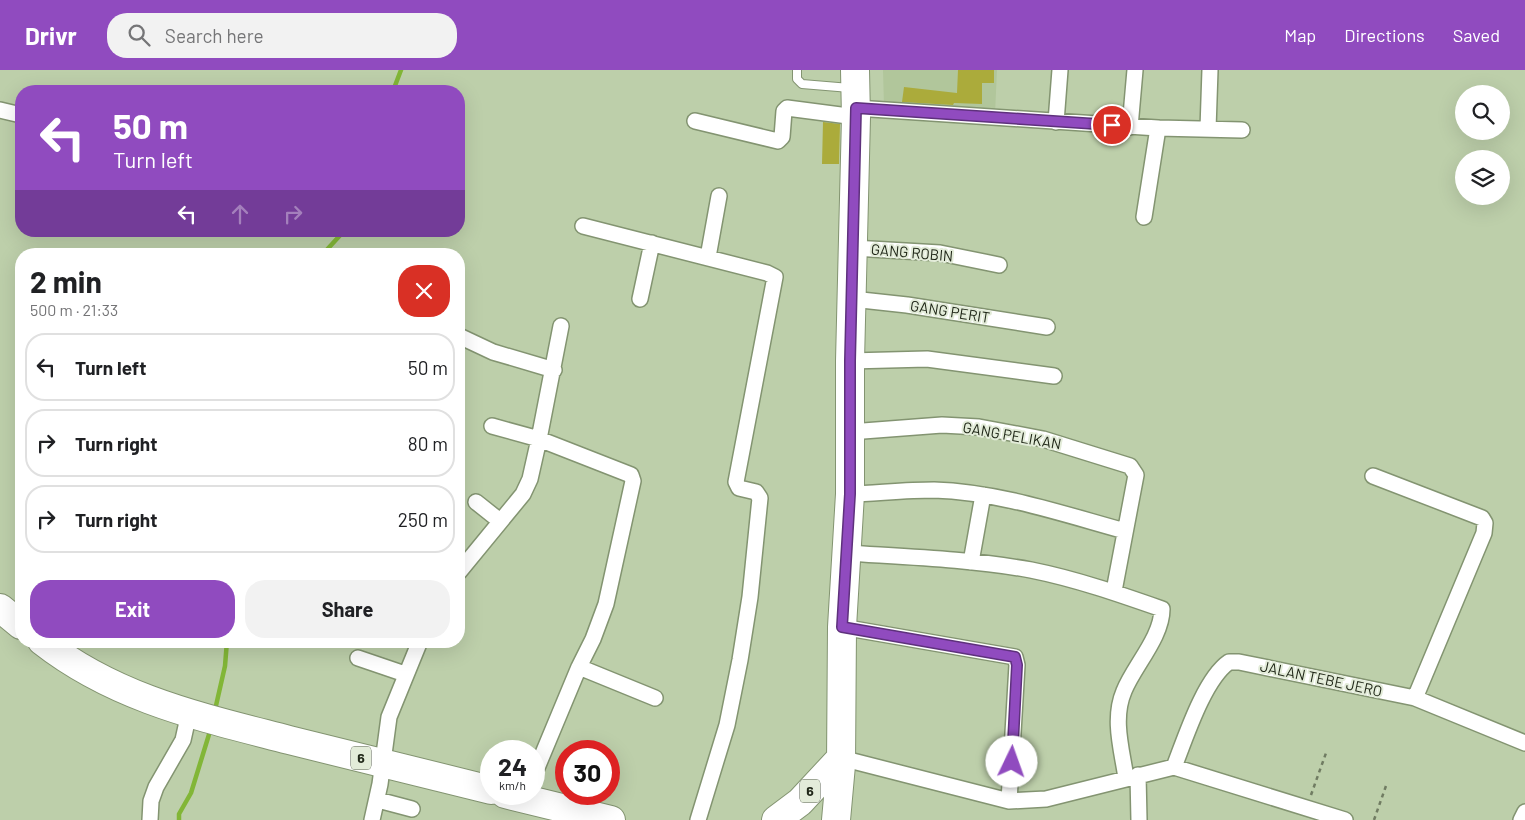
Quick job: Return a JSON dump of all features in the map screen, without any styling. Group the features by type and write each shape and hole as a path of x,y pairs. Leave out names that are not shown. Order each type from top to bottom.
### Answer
{"highway":[{"path":"836,820 841,758 842,627 850,494 850,361 855,96"},
{"path":"0,608 15,620"},
{"name":"6","path":"52,648 85,671 117,688 191,714 480,787"},
{"name":"6","path":"776,820 800,802 841,758"},
{"path":"545,798 611,820"}],"street":[{"path":"1056,122 1060,70"},
{"path":"1130,127 1135,70"},
{"path":"1208,129 1210,70"},
{"path":"696,122 778,141 782,137 784,111 788,108 855,96 1056,122 1130,127 1242,130"},
{"path":"0,110 15,114"},
{"path":"1144,218 1158,128"},
{"path":"708,257 719,196"},
{"path":"583,226 773,274 775,280 736,482 736,486 756,492 760,498 750,597 727,725 698,820"},
{"path":"640,299 652,243"},
{"name":"GANG ROBIN","path":"853,248 940,253 999,265"},
{"name":"GANG PERIT","path":"852,299 907,305 1046,327"},
{"path":"465,565 516,503 530,479 554,370 561,326"},
{"path":"465,339 493,352 554,370"},
{"path":"850,361 927,359 1054,376"},
{"name":"GANG PELIKAN","path":"850,432 942,425 979,427 1042,439 1124,464 1133,469 1136,475 1125,531"},
{"path":"492,426 539,439 631,475 632,478 606,604 593,639 545,740"},
{"path":"1373,476 1482,518 1486,523 1484,534 1415,698"},
{"path":"850,494 934,490 982,495 1030,505 1125,531 1114,591"},
{"path":"971,562 982,495"},
{"path":"476,502 500,521"},
{"path":"846,553 971,562 1032,570 1114,591 1162,609 1162,619 1157,630 1124,691 1117,718 1150,772 1139,820"},
{"path":"842,627 1015,657 1017,665 1010,801"},
{"path":"372,820 378,800 389,717 417,648"},
{"path":"358,658 405,674"},
{"name":"JALAN TEBE JERO","path":"1150,772 1192,721 1216,674 1229,662 1239,662 1415,698 1525,743"},
{"path":"579,667 655,698"},
{"path":"150,820 151,801 156,787 183,740 191,714"},
{"path":"841,758 1010,801 1046,799 1150,772 1306,808 1326,817 1345,820"},
{"path":"378,800 412,809"},
{"path":"1521,820 1525,812"}],"lane":[{"path":"797,70 796,79 802,84 855,96"}],"path":[{"path":"1306,808 1326,753"},
{"path":"1374,820 1387,783"}],"shaded area":[{"path":"883,70 997,70 995,114 884,106"}],"building":[{"path":"958,70 994,70 994,83 982,83 982,104 954,103 953,105 902,102 904,87 957,93"},
{"path":"823,122 840,124 839,164 822,164"}],"waterway":[{"path":"395,85 401,70"},
{"path":"328,248 339,237"},
{"path":"215,710 225,666 226,648"},
{"path":"179,820 179,814 191,793 211,728"}],"route":[{"path":"1012,762 1017,665 1015,657 842,627 850,494 850,361 856,108 1112,125"}]}
